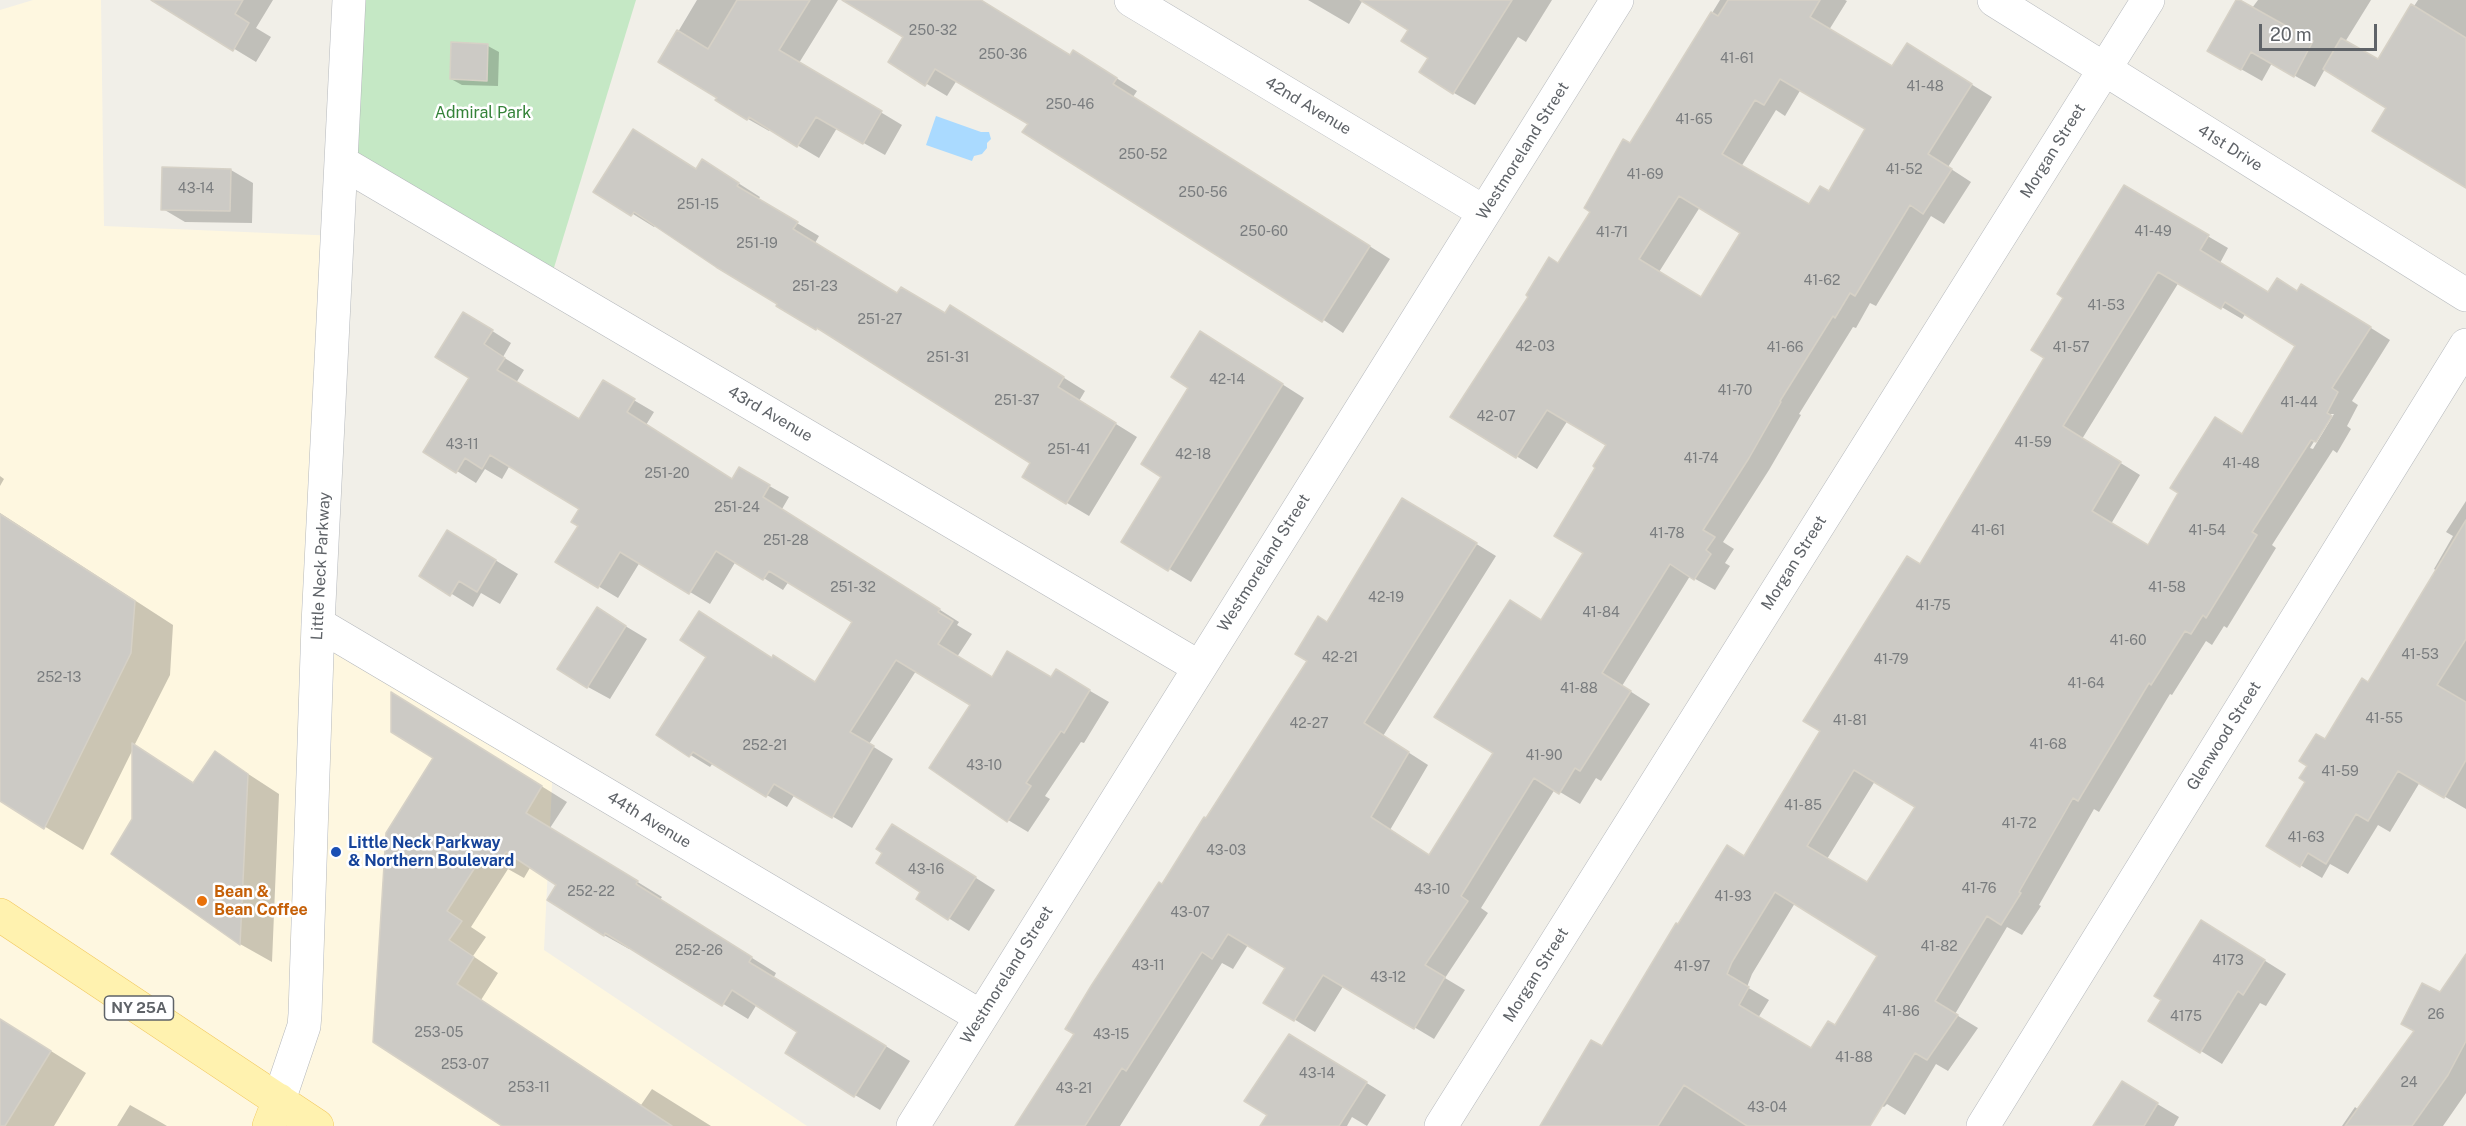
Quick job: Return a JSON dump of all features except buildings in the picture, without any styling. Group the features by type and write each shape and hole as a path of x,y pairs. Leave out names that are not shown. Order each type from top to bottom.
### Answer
{"main road":[{"name":"NY 25A","path":"0,915 274,1113 317,1126"}],"street":[{"name":"Little Neck Parkway","path":"274,1113 304,1026 318,624 349,0"},
{"name":"42nd Avenue","path":"1131,0 1484,212"},
{"name":"Westmoreland Street","path":"913,1126 1617,0"},
{"name":"41st Drive","path":"1994,0 2466,296"},
{"name":"Morgan Street","path":"1441,1126 2148,0"},
{"name":"43rd Avenue","path":"341,162 1199,667"},
{"name":"Glenwood Street","path":"1983,1126 2466,345"},
{"name":"44th Avenue","path":"318,624 980,1016"}],"shaded area":[{"path":"33,0 101,0 104,226 338,236 319,624 553,763 544,950 807,1126 0,1126 0,10"}],"green space":[{"name":"Admiral Park","path":"349,0 636,0 549,284 341,162"}],"water":[{"path":"936,116 981,132 989,132 991,139 987,143 987,148 982,154 974,156 972,161 926,145"}],"place":[{"name":"Little Neck Parkway & Northern Boulevard","path":"336,852"},
{"name":"Bean & Bean Coffee","path":"202,901"}]}
